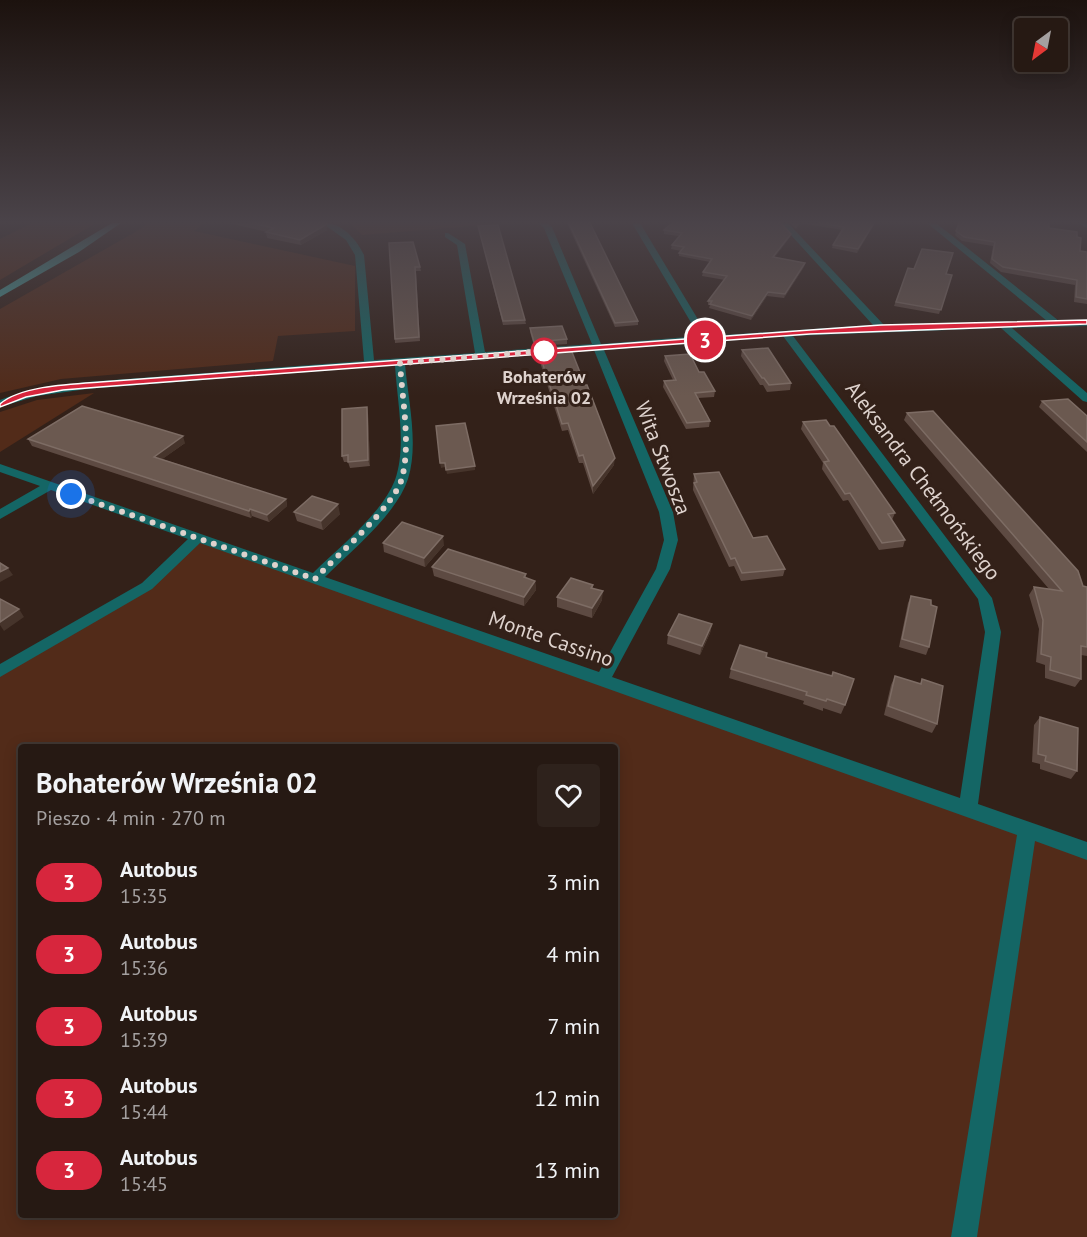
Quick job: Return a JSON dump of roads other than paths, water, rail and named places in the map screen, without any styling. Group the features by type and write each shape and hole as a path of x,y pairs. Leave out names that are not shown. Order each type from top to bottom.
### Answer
{"main road":[{"path":"0,294 23,281"}],"street":[{"path":"363,281 369,364"},
{"path":"468,281 481,356"},
{"name":"Wita Stwosza","path":"570,281 666,512 671,540 663,569 603,679"},
{"path":"671,281 706,340"},
{"path":"837,281 881,328"},
{"path":"1003,281 1056,323"},
{"path":"0,404 24,395 63,387 786,333 1087,322"},
{"path":"1002,324 1087,399"},
{"name":"Aleksandra Chełmońskiego","path":"786,333 986,598 993,632 968,808"},
{"path":"315,579 387,505 402,480 405,459 400,363"},
{"name":"Monte Cassino","path":"0,468 1087,851"},
{"path":"0,515 50,486"},
{"path":"0,671 147,586 197,538"},
{"path":"964,1237 1027,830"}],"place":[{"name":"Bohaterów Września 02","path":"544,351"}]}
